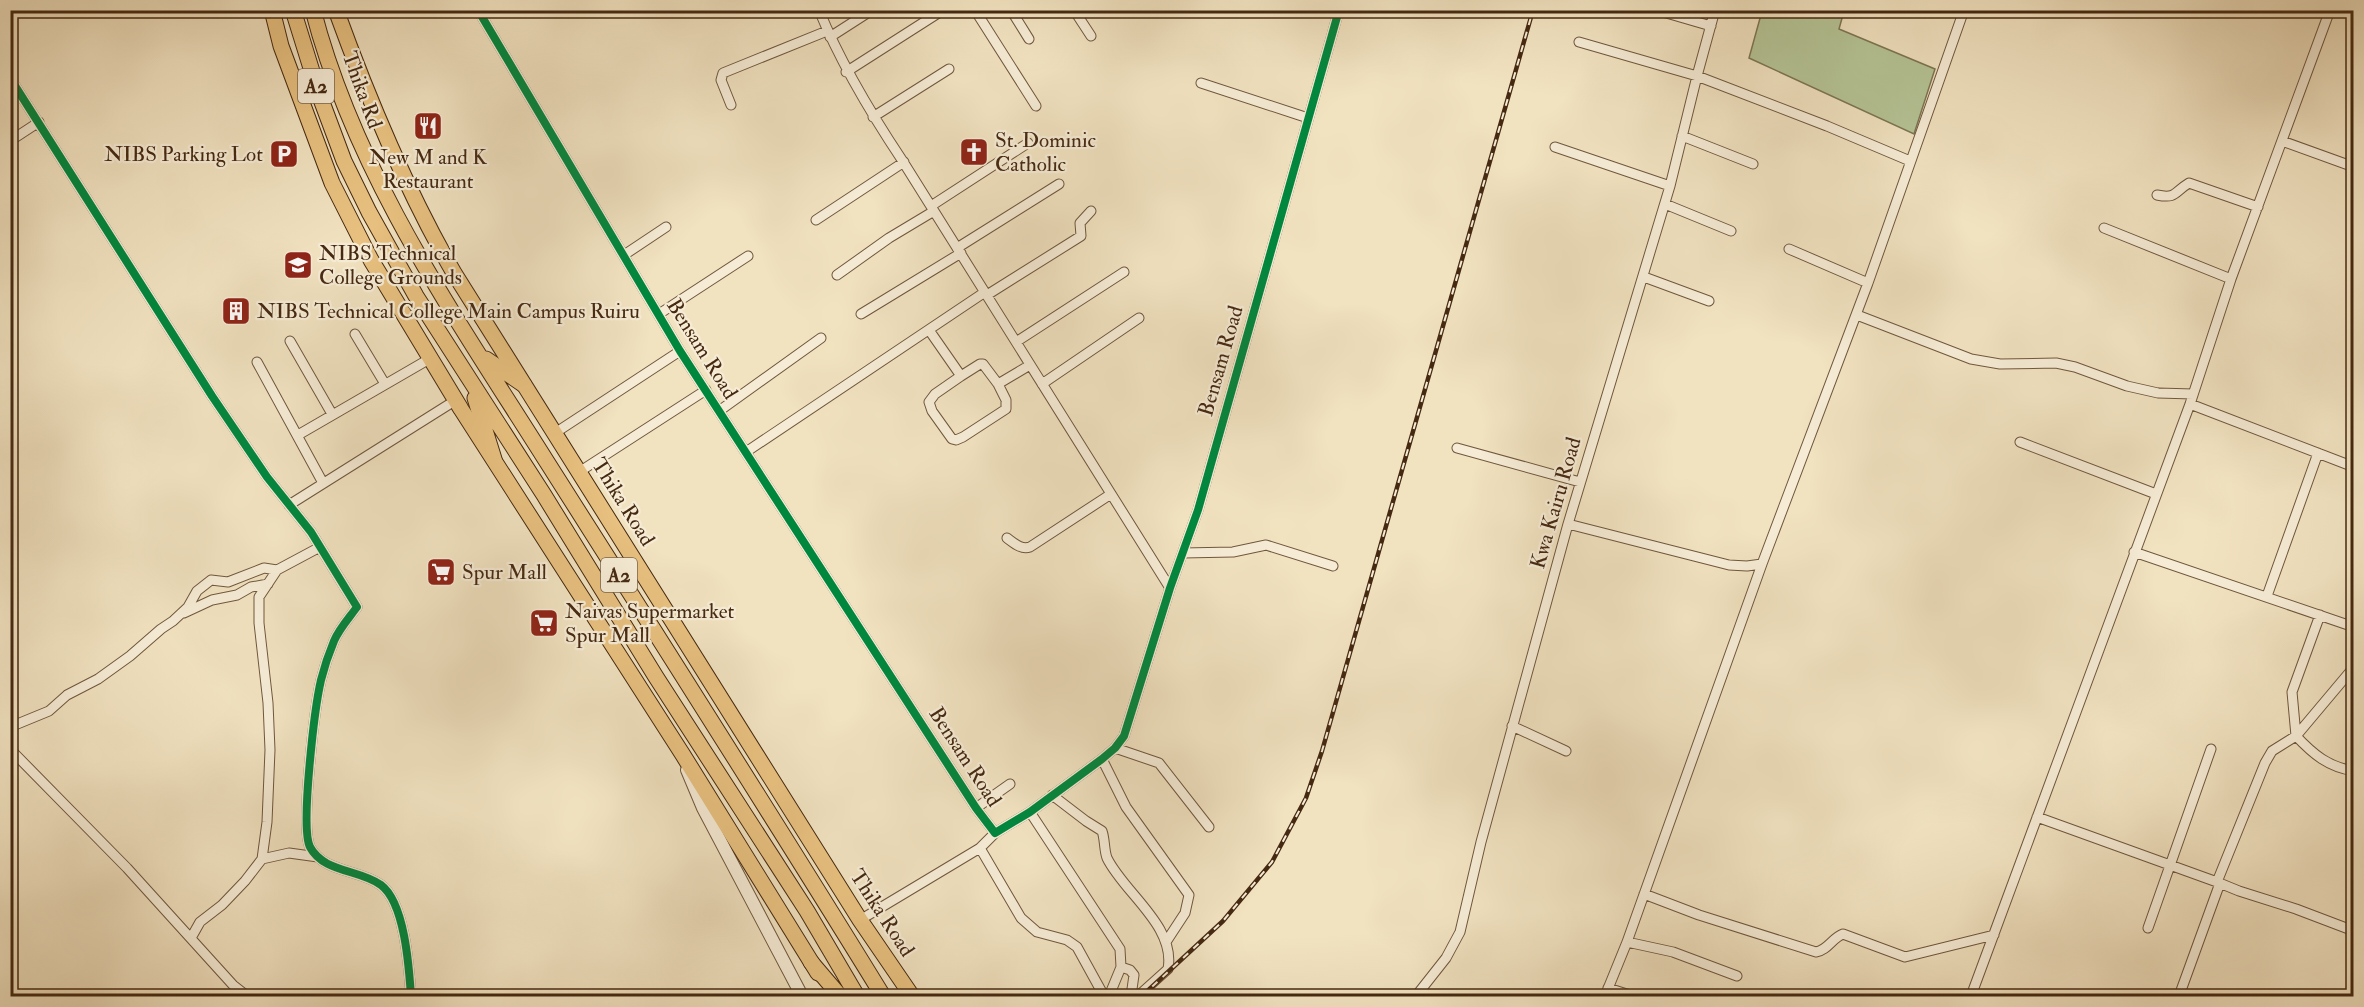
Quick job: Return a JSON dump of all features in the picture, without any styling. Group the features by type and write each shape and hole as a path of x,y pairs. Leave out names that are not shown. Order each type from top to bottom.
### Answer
{"main road":[{"path":"272,10 281,46 332,183 371,260 456,400 683,756 832,996"},
{"name":"A2","path":"293,10 319,94 344,161 411,288 656,677 807,911 857,996"},
{"name":"Thika Rd","path":"313,10 340,96 362,148"},
{"name":"Thika Road","path":"336,10 366,92 430,231 860,920 912,996"},
{"name":"Thika Road","path":"362,148 411,242 481,356 779,826 883,996"},
{"path":"481,356 524,385"},
{"path":"469,378 494,459"},
{"path":"811,962 840,996"}],"street":[{"name":"Bensam Road","path":"478,10 680,351 976,808 995,833 1030,812 1102,759 1124,736 1170,588 1198,510 1339,10"},
{"path":"819,10 846,72 873,117 904,162 1170,588"},
{"path":"731,105 721,80 723,73 829,34 872,10"},
{"path":"846,72 943,10"},
{"path":"975,10 1036,106"},
{"path":"1011,10 1029,39"},
{"path":"1074,10 1090,36"},
{"path":"1656,10 1711,26"},
{"name":"Kwa Kairu Road","path":"1416,996 1446,958 1460,932 1512,726 1580,482 1665,204 1715,10"},
{"path":"1633,996 1607,992 1762,564 1869,284 1964,10"},
{"path":"1971,996 2190,404 2231,279 2330,10"},
{"path":"1579,42 1697,76 1910,161"},
{"path":"873,117 949,69"},
{"path":"10,78 189,360 261,468 320,547 357,607 334,640 321,680 308,787 306,832 310,847 318,857 332,866 368,877 382,885 392,898 399,915 411,996"},
{"path":"1201,83 1308,118"},
{"path":"10,141 39,122"},
{"path":"1682,136 1753,164"},
{"path":"2282,141 2354,166"},
{"path":"837,275 1028,143"},
{"path":"1555,147 1670,186"},
{"path":"816,220 904,162"},
{"path":"2157,195 2169,198 2189,183 2258,207"},
{"path":"861,314 1059,184"},
{"path":"1665,204 1731,231"},
{"path":"746,452 986,293 1081,236 1080,223 1091,211"},
{"path":"624,255 666,227"},
{"path":"2104,228 2231,279"},
{"path":"1790,249 1869,284"},
{"path":"659,314 748,256"},
{"path":"1016,342 1124,272"},
{"path":"1644,278 1709,301"},
{"path":"1857,315 1971,359 2000,364 2056,363 2075,367 2127,386 2158,393 2193,393"},
{"path":"1042,384 1139,318"},
{"path":"929,330 961,376"},
{"path":"355,334 385,384"},
{"path":"719,411 821,338"},
{"path":"290,341 332,414"},
{"path":"555,433 680,351"},
{"path":"298,435 431,358"},
{"path":"257,362 323,483"},
{"path":"982,364 998,384 1006,400 1005,409 956,440 952,439 932,411 929,402 935,394 961,376 982,364"},
{"path":"998,384 1030,365"},
{"path":"579,472 706,390"},
{"path":"289,505 456,400"},
{"path":"2190,404 2354,467"},
{"path":"2020,442 2156,494"},
{"path":"1457,448 1580,482"},
{"path":"2267,596 2318,453"},
{"path":"1007,538 1019,546 1030,547 1111,494"},
{"path":"1568,524 1729,565 1762,564"},
{"path":"1183,553 1233,552 1266,545 1333,566"},
{"path":"191,938 200,922 230,897 262,859 267,822 270,750 268,703 259,623 259,597 277,570 320,547"},
{"path":"2134,552 2354,627"},
{"path":"10,727 49,711 67,695 98,679 130,656 188,607 197,591 211,580 228,582 264,568 277,570"},
{"path":"179,615 212,600 237,595 251,586 268,584"},
{"path":"2320,615 2292,692 2296,736 2325,762 2354,771"},
{"path":"2179,996 2218,882 2265,763 2272,751 2296,736 2354,667"},
{"path":"1512,726 1566,751"},
{"path":"1115,748 1159,764 1209,827"},
{"path":"10,749 127,868 233,985 247,996"},
{"path":"2148,928 2211,749"},
{"path":"683,756 703,808 802,996"},
{"path":"1102,759 1126,807 1189,895 1185,913 1166,942"},
{"path":"976,808 1010,784"},
{"path":"1052,795 1102,831 1108,859 1166,942 1170,961 1168,969 1138,996"},
{"path":"1030,812 1120,949 1121,967 1109,996"},
{"path":"2037,818 2354,931"},
{"path":"860,920 980,848 995,833"},
{"path":"980,848 1021,918 1037,932 1067,940 1077,947 1104,996"},
{"path":"262,859 289,853 318,857"},
{"path":"1644,894 1699,915 1816,952 1823,951 1836,937 1843,934 1905,957 1994,935"},
{"path":"1627,942 1673,952 1737,976"},
{"path":"1121,967 1131,970 1134,975 1131,996"}],"green space":[{"path":"1762,11 1844,11 1839,29 1935,69 1914,134 1749,58"}],"railway":[{"path":"1142,996 1223,921 1272,862 1306,798 1322,751 1533,10"}],"cycle path":[{"path":"478,10 680,351 976,808 995,833 1030,812 1102,759 1124,736 1170,588 1198,510 1339,10"},
{"path":"10,78 212,396 267,477 311,532 357,607 336,637 321,680 310,766 307,835 310,847 324,862 372,880 381,885 389,894 401,921 411,996"}],"place":[{"name":"New M and K Restaurant","path":"428,126"},
{"name":"St. Dominic Catholic","path":"974,152"},
{"name":"NIBS Parking Lot","path":"284,154"},
{"name":"NIBS Technical College Grounds","path":"298,265"},
{"name":"NIBS Technical College Main Campus Ruiru","path":"236,311"},
{"name":"Spur Mall","path":"441,572"},
{"name":"Naivas Supermarket Spur Mall","path":"544,623"}]}
